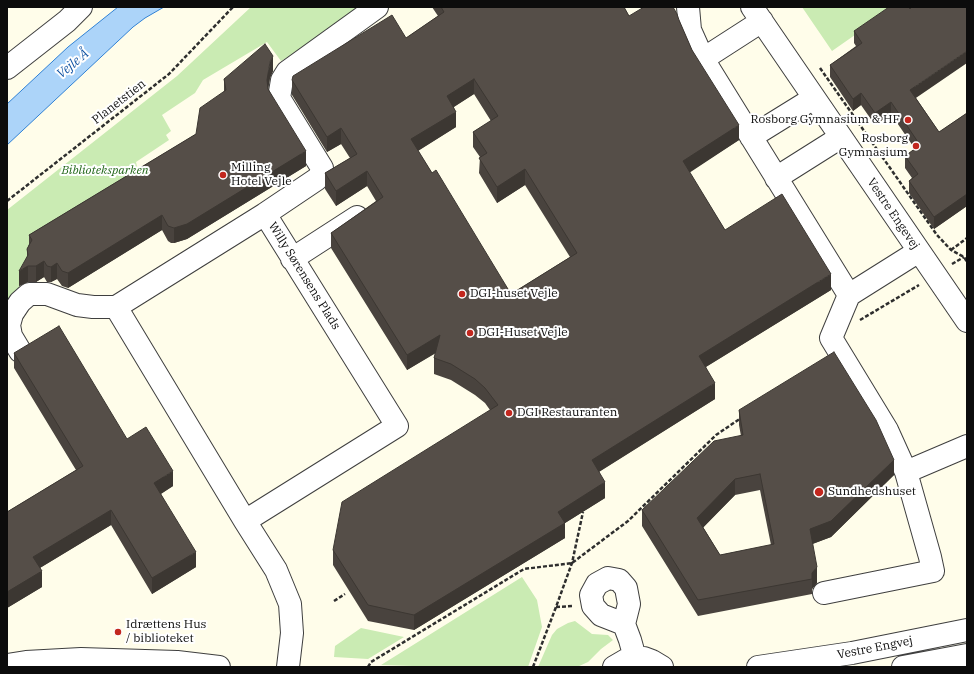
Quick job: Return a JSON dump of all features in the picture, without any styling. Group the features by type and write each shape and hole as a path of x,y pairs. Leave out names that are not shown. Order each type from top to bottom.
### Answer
{"street":[{"path":"7,68 67,21 81,7"},
{"path":"265,214 317,179 321,174 322,168 279,98 279,87 282,80 287,72 377,7"},
{"path":"688,7 690,30 702,58 849,295"},
{"path":"702,58 757,14"},
{"name":"Vestre Engevej","path":"757,14 967,321"},
{"path":"751,137 814,98"},
{"path":"776,178 840,137"},
{"name":"Willy Sørensens Plads","path":"116,307 265,214 397,426 245,521"},
{"path":"292,259 357,216"},
{"path":"824,593 933,571 918,511 906,472 887,430 830,338 849,295 919,251"},
{"path":"20,351 11,336 9,326 12,314 20,302 29,294 47,294 76,305 116,307 276,570 290,604 292,633 288,667"},
{"path":"906,472 967,446"},
{"path":"624,624 635,658"},
{"name":"Vestre Engvej","path":"758,667 852,653 967,630"},
{"name":"Vestre Engvej","path":"902,667 967,655"},
{"path":"614,667 626,660 635,658 644,658 662,667"},
{"path":"7,665 26,662 81,659 177,662 219,667"}],"path":[{"name":"Planetstien","path":"7,201 169,74 233,7"},
{"path":"820,68 937,235 951,250 964,257 967,262"},
{"path":"951,250 967,238"},
{"path":"857,322 964,257"},
{"path":"368,667 371,662 524,569 572,563 628,521 716,435 742,417"},
{"path":"533,667 572,563 583,512"},
{"path":"334,601 345,594"}],"green space":[{"name":"Biblioteksparken","path":"251,7 372,7 281,61 267,42 203,80 195,93 162,115 171,131 166,135 169,140 136,162 141,183 27,273 7,310 7,210 177,76"},
{"path":"802,7 895,7 832,51"},
{"path":"522,577 537,600 542,627 528,667 381,665"},
{"path":"575,621 592,634 608,635 613,640 588,662 577,667 538,667 552,635 557,629"},
{"path":"361,628 404,637 368,659 334,657 335,646"}],"water":[{"name":"Vejle Å","path":"118,7 164,7 133,27 7,145 7,104 68,47"}],"building":[{"name":"DGI-Huset Vejle","path":"441,7 624,7 629,16 644,7 673,7 692,50 739,125 683,161 725,230 782,194 831,274 699,356 715,383 592,460 605,482 558,512 565,523 414,615 368,605 333,550 342,502 498,405 485,388 475,379 451,364 434,358 440,335 407,355 331,233 383,197 367,171 336,191 325,173 357,154 341,128 327,137 292,80 293,76 392,15 406,38 444,12","holes":["474,79 498,116 473,132 487,153 479,158 497,187 525,169 577,253 511,294 436,170 432,173 411,139 456,112 447,96"]},
{"name":"Rosborg Gymnasium & HF","path":"889,7 908,7 910,9 912,7 967,7 967,51 910,90 939,132 967,113 967,194 934,217 909,181 918,174 905,156 920,145 891,102 875,113 861,93 853,99 830,65 862,43 854,31"},
{"name":"Milling Hotel Vejle","path":"265,44 273,56 270,62 267,80 268,89 306,151 187,224 174,228 168,226 162,215 68,273 62,271 57,263 51,267 47,266 44,261 36,266 28,266 19,271 28,255 27,249 32,240 29,235 196,134 200,108 226,90 224,79"},
{"path":"59,326 127,439 146,427 173,471 154,483 196,552 152,578 111,510 33,557 42,571 7,592 7,512 83,466 14,353"},
{"name":"Sundhedshuset","path":"834,352 876,420 894,460 831,521 810,529 817,567 812,573 812,579 698,600 642,510 714,441 743,435 739,410","holes":["760,474 774,544 720,555 697,518 735,479"]}],"place":[{"name":"Rosborg Gymnasium & HF","path":"908,120"},
{"name":"Rosborg Gymnasium","path":"916,146"},
{"name":"Milling Hotel Vejle","path":"223,175"},
{"name":"DGI-huset Vejle","path":"462,294"},
{"name":"DGI-Huset Vejle","path":"470,333"},
{"name":"DGI Restauranten","path":"509,413"},
{"name":"Sundhedshuset","path":"819,492"},
{"name":"Idrættens Hus / biblioteket","path":"118,632"}]}
